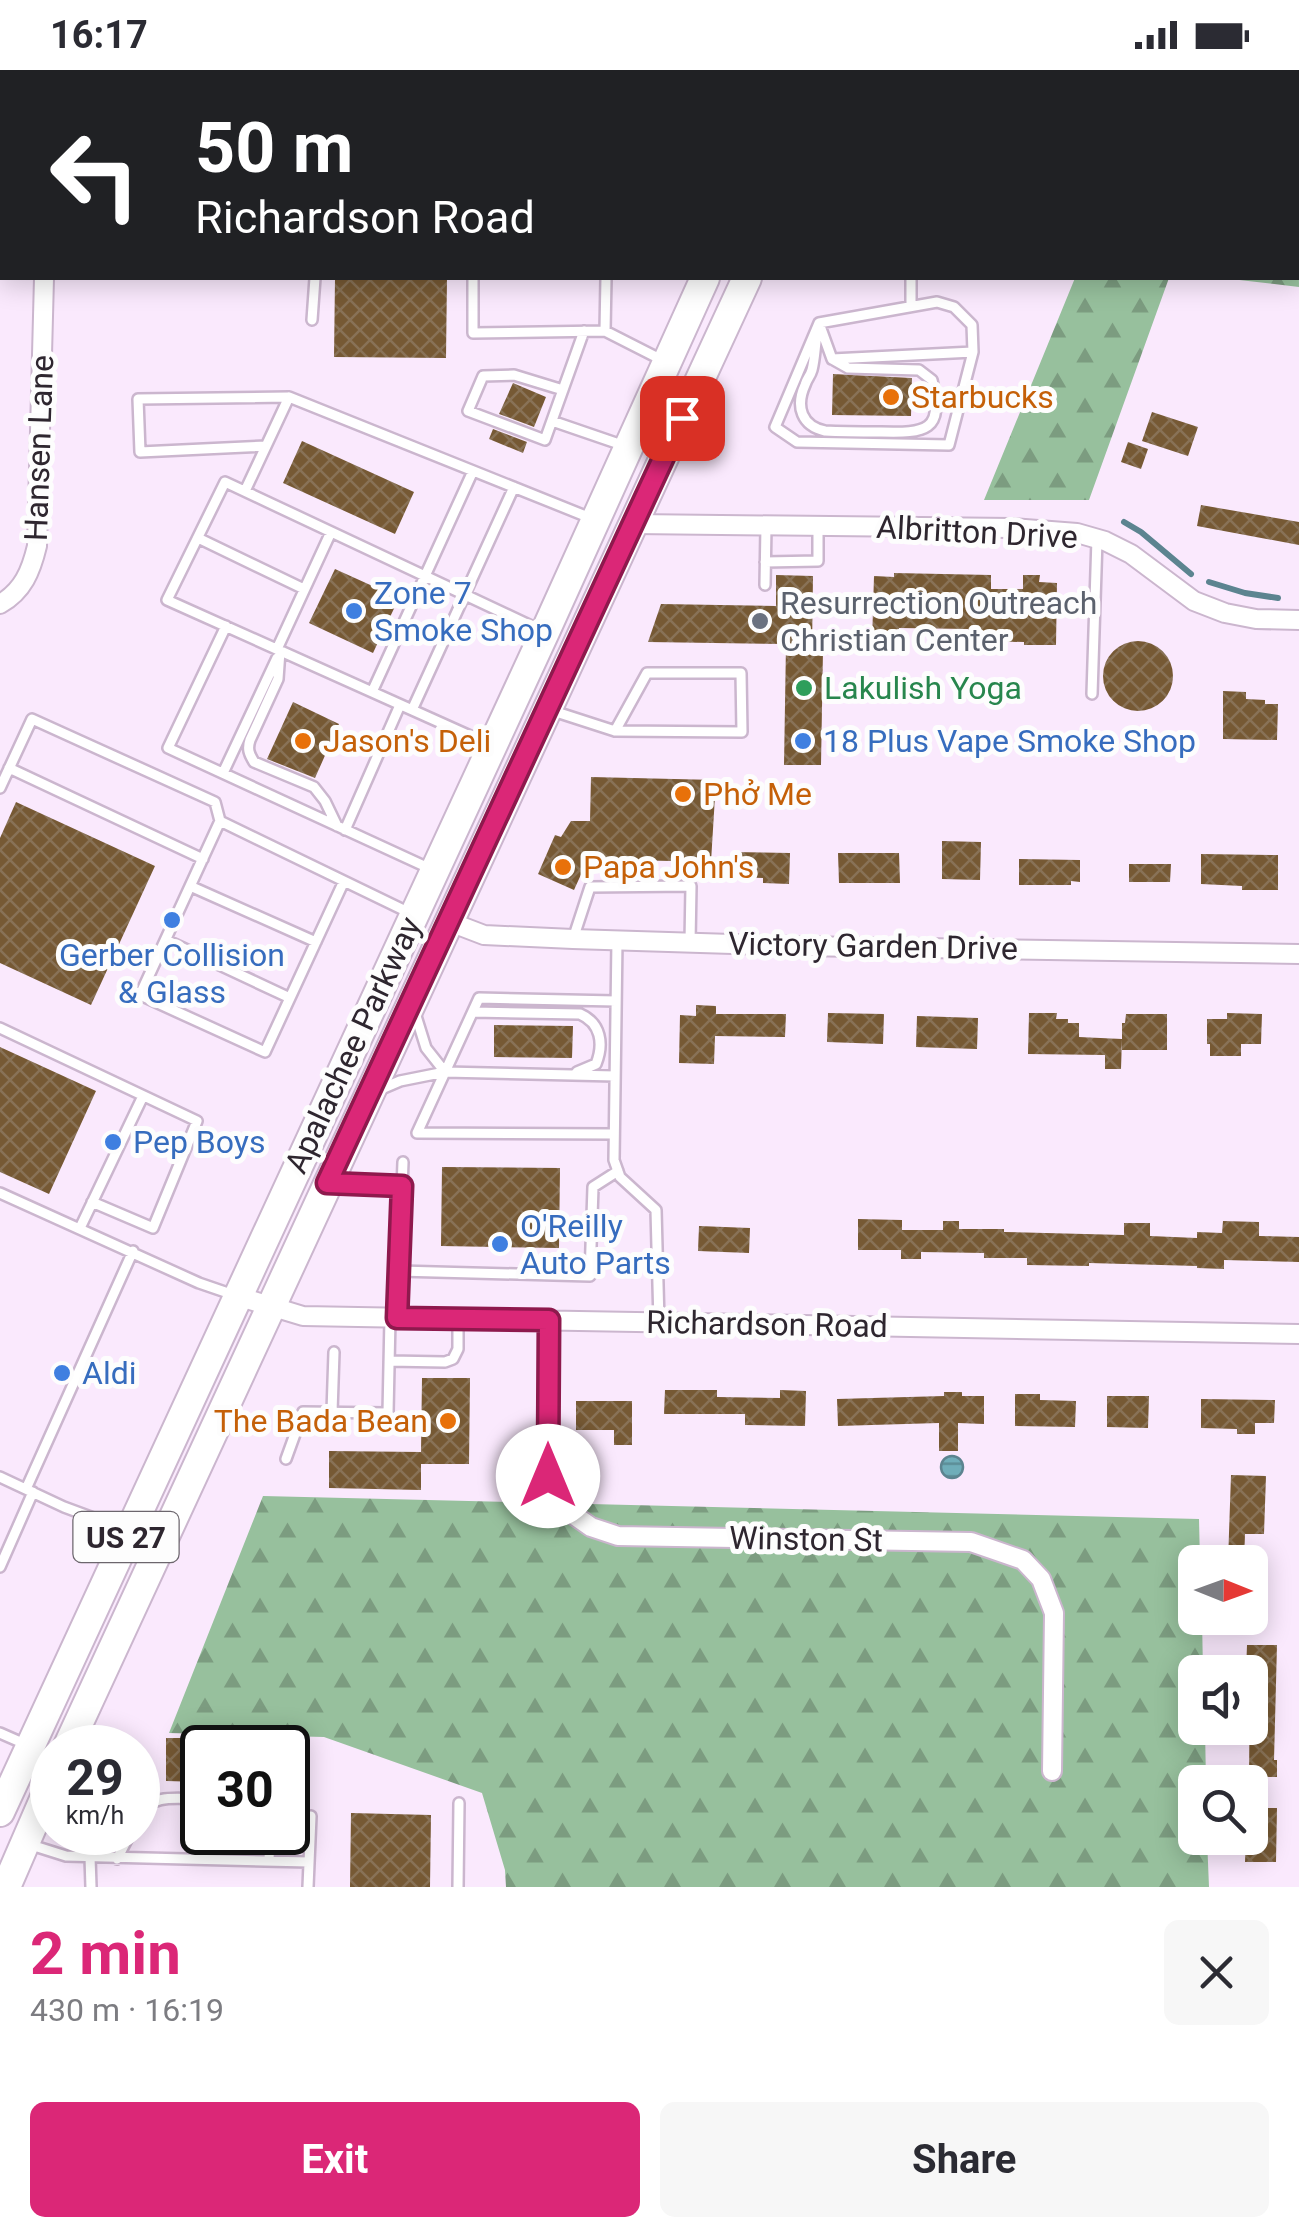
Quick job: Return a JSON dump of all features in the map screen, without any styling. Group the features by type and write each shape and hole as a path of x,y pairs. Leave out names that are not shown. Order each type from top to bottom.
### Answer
{"main road":[{"name":"Apalachee Parkway","path":"0,1812 704,280"},
{"name":"Apalachee Parkway","path":"78,1725 747,280"},
{"path":"544,632 588,622"},
{"path":"544,632 554,646 552,699"},
{"path":"434,870 436,902 450,922"},
{"path":"6,1887 30,1832"}],"street":[{"name":"Hansen Lane","path":"0,604 25,582 37,546 44,280"},
{"name":"Albritton Drive","path":"634,524 1012,528 1076,533 1130,554 1194,602 1256,619 1299,620"},
{"name":"Victory Garden Drive","path":"450,922 484,935 573,939 1299,954"},
{"name":"Richardson Road","path":"237,1296 303,1316 1299,1334"},
{"name":"Winston St","path":"549,1320 548,1476 568,1511 591,1527 618,1536 971,1542 1024,1560 1041,1580 1054,1613 1052,1771"}],"lane":[{"path":"312,320 315,280"},
{"path":"473,280 473,333 605,331 666,362"},
{"path":"605,331 606,280"},
{"path":"911,280 911,306"},
{"path":"938,302 954,307 972,325 973,352 948,445 797,442 775,426 818,323 938,302"},
{"path":"818,323 832,358 848,368 919,370 932,380 936,408 932,421 915,433 825,431 807,424 800,402 812,372 818,323"},
{"path":"563,390 514,375 483,376 468,411 545,440 552,420 563,390 584,331"},
{"path":"832,358 973,352"},
{"path":"266,446 140,452 138,398 289,397 594,519"},
{"path":"245,491 289,397"},
{"path":"552,420 628,447"},
{"path":"372,692 473,471"},
{"path":"491,745 167,600 225,482 544,632"},
{"path":"412,710 514,487"},
{"path":"765,585 766,526"},
{"path":"766,562 818,562 818,526"},
{"path":"223,774 331,532"},
{"path":"198,538 304,589"},
{"path":"1092,694 1096,539"},
{"path":"226,626 168,748 434,870"},
{"path":"278,650 278,679 250,740 250,755 254,762 314,786 341,828"},
{"path":"552,699 615,730 742,732 741,674 647,673 615,730"},
{"path":"341,828 400,705"},
{"path":"0,788 32,719 215,802 220,821 140,995 264,1052 344,881"},
{"path":"9,768 203,859"},
{"path":"220,821 414,914"},
{"path":"190,886 316,942"},
{"path":"573,939 590,887 691,886 690,942"},
{"path":"166,940 290,998"},
{"path":"618,940 614,1160 620,1178 656,1210 659,1322"},
{"path":"614,1134 417,1133 480,998 616,1001"},
{"path":"414,999 417,1025 426,1048 445,1072"},
{"path":"473,1012 580,1014 590,1018 600,1032 596,1064 564,1074"},
{"path":"0,1028 198,1121 152,1228 92,1202"},
{"path":"368,1096 400,1080 445,1072 616,1076"},
{"path":"80,1228 142,1096"},
{"path":"286,1459 304,1412 388,1413 403,1162"},
{"path":"399,1271 590,1276 593,1187 618,1171"},
{"path":"327,1183 402,1186"},
{"path":"0,1193 199,1283 237,1296"},
{"path":"0,1567 4,1547 133,1252"},
{"path":"389,1361 453,1359 458,1349 458,1319"},
{"path":"332,1412 334,1352"},
{"path":"0,1490 3,1478 129,1531"},
{"path":"0,1733 29,1746"},
{"path":"458,1887 459,1803"},
{"path":"308,1887 311,1816"},
{"path":"25,1843 66,1856 309,1862"},
{"path":"117,1859 119,1855"},
{"path":"269,1855 269,1861"},
{"path":"90,1857 91,1887"}],"green space":[{"path":"1074,280 1168,280 1089,500 984,500"},
{"path":"1239,280 1299,280 1299,287"},
{"path":"263,1496 1199,1519 1200,1545 1178,1545 1178,1635 1202,1635 1203,1655 1178,1655 1178,1745 1205,1745 1206,1765 1178,1765 1178,1855 1208,1855 1209,1887 506,1887 505,1870 482,1793 324,1737 310,1737 310,1725 180,1725 180,1733 169,1733"}],"water":[{"path":"952,1456 960,1459 960,1475 952,1478 944,1475 941,1467 944,1459"}],"building":[{"path":"335,280 447,280 446,358 334,357"},
{"path":"833,374 912,378 911,416 832,415"},
{"path":"513,383 546,397 534,427 499,414"},
{"path":"1152,412 1198,427 1188,456 1142,441"},
{"path":"493,429 527,442 523,453 489,439"},
{"path":"302,441 414,492 395,534 283,483"},
{"path":"1128,442 1148,449 1141,469 1121,462"},
{"path":"1201,505 1299,522 1299,545 1197,526"},
{"name":"Zone 7 Smoke Shop","path":"335,569 399,598 373,653 309,623"},
{"path":"894,573 991,575 991,589 1023,589 1023,575 1040,575 1039,582 1057,583 1056,645 968,641 968,629 899,628 898,642 872,642 874,576 894,577"},
{"path":"776,575 813,576 812,650 823,650 821,765 784,765 786,644 648,642 661,604 776,606"},
{"path":"1138,641 1163,651 1173,676 1163,701 1138,711 1113,701 1103,676 1113,651"},
{"path":"1223,691 1246,692 1246,699 1278,704 1277,740 1223,739"},
{"name":"Jason's Deli","path":"293,702 339,724 315,778 267,759"},
{"path":"591,777 716,780 711,862 588,859 574,890 538,874 555,835 561,837 571,821 590,821"},
{"path":"16,802 155,866 91,1005 0,963 0,838"},
{"path":"942,841 981,842 980,880 942,879"},
{"path":"731,852 790,853 789,884 731,877"},
{"path":"838,853 899,853 900,883 839,883"},
{"path":"1201,854 1278,855 1278,890 1201,884"},
{"path":"1019,859 1080,860 1080,882 1019,885"},
{"path":"1129,864 1171,864 1170,882 1129,882"},
{"path":"696,1005 716,1006 716,1014 786,1014 785,1037 715,1036 714,1064 679,1063 680,1015 696,1016"},
{"path":"828,1013 884,1014 883,1044 827,1042"},
{"path":"1029,1013 1057,1013 1056,1019 1079,1023 1079,1037 1122,1039 1121,1069 1105,1069 1105,1055 1028,1054"},
{"path":"1227,1013 1262,1014 1261,1044 1241,1044 1241,1056 1210,1056 1207,1019 1227,1019"},
{"path":"1126,1014 1167,1014 1167,1050 1122,1050"},
{"path":"917,1016 978,1018 977,1049 916,1047"},
{"path":"494,1025 573,1026 572,1058 494,1057"},
{"path":"0,1047 96,1091 49,1194 0,1172"},
{"path":"442,1167 560,1168 559,1248 441,1246"},
{"path":"858,1219 902,1220 902,1230 943,1230 943,1221 959,1221 959,1229 1124,1235 1124,1223 1150,1223 1150,1236 1197,1238 1197,1232 1222,1233 1223,1221 1259,1222 1259,1236 1299,1237 1299,1262 1224,1260 1224,1269 1089,1263 1027,1265 1027,1258 984,1258 984,1253 921,1252 921,1259 901,1259 901,1250 858,1250"},
{"path":"699,1226 750,1228 749,1253 698,1251"},
{"path":"422,1378 470,1378 469,1464 421,1464 421,1490 329,1488 329,1451 421,1452"},
{"path":"665,1390 717,1390 717,1397 780,1398 780,1390 806,1391 805,1426 745,1425 745,1414 664,1414"},
{"path":"944,1392 984,1396 984,1424 958,1423 958,1451 939,1451 939,1423 838,1426 837,1399 944,1396"},
{"path":"1015,1394 1040,1394 1040,1400 1076,1401 1075,1427 1015,1426"},
{"path":"1107,1396 1149,1396 1148,1428 1107,1427"},
{"path":"1201,1399 1275,1400 1274,1423 1255,1423 1255,1434 1201,1428"},
{"path":"576,1401 632,1401 632,1445 614,1445 614,1430 576,1430"},
{"path":"1231,1475 1266,1476 1264,1534 1245,1534 1245,1545 1229,1545"},
{"path":"1247,1645 1277,1645 1277,1777 1268,1777 1268,1765 1249,1765 1249,1745 1268,1745 1268,1655 1247,1655"},
{"path":"166,1738 180,1738 180,1781 166,1781"},
{"path":"1268,1808 1277,1808 1276,1862 1245,1862 1245,1855 1268,1855"},
{"path":"351,1813 431,1815 430,1887 350,1887"}],"waterway":[{"path":"1124,522 1191,574"},
{"path":"1209,582 1278,598"}],"place":[{"name":"Starbucks","path":"891,397"},
{"name":"Zone 7 Smoke Shop","path":"354,611"},
{"name":"Resurrection Outreach Christian Center","path":"760,621"},
{"name":"Lakulish Yoga","path":"804,688"},
{"name":"Jason's Deli","path":"303,741"},
{"name":"18 Plus Vape Smoke Shop","path":"803,741"},
{"name":"Phở Me","path":"683,794"},
{"name":"Papa John's","path":"563,867"},
{"name":"Gerber Collision & Glass","path":"172,920"},
{"name":"Pep Boys","path":"113,1142"},
{"name":"O'Reilly Auto Parts","path":"500,1244"},
{"name":"Aldi","path":"62,1373"},
{"name":"The Bada Bean","path":"448,1421"}],"route":[{"path":"548,1476 549,1320 397,1318 402,1186 327,1183 682,418"}]}
